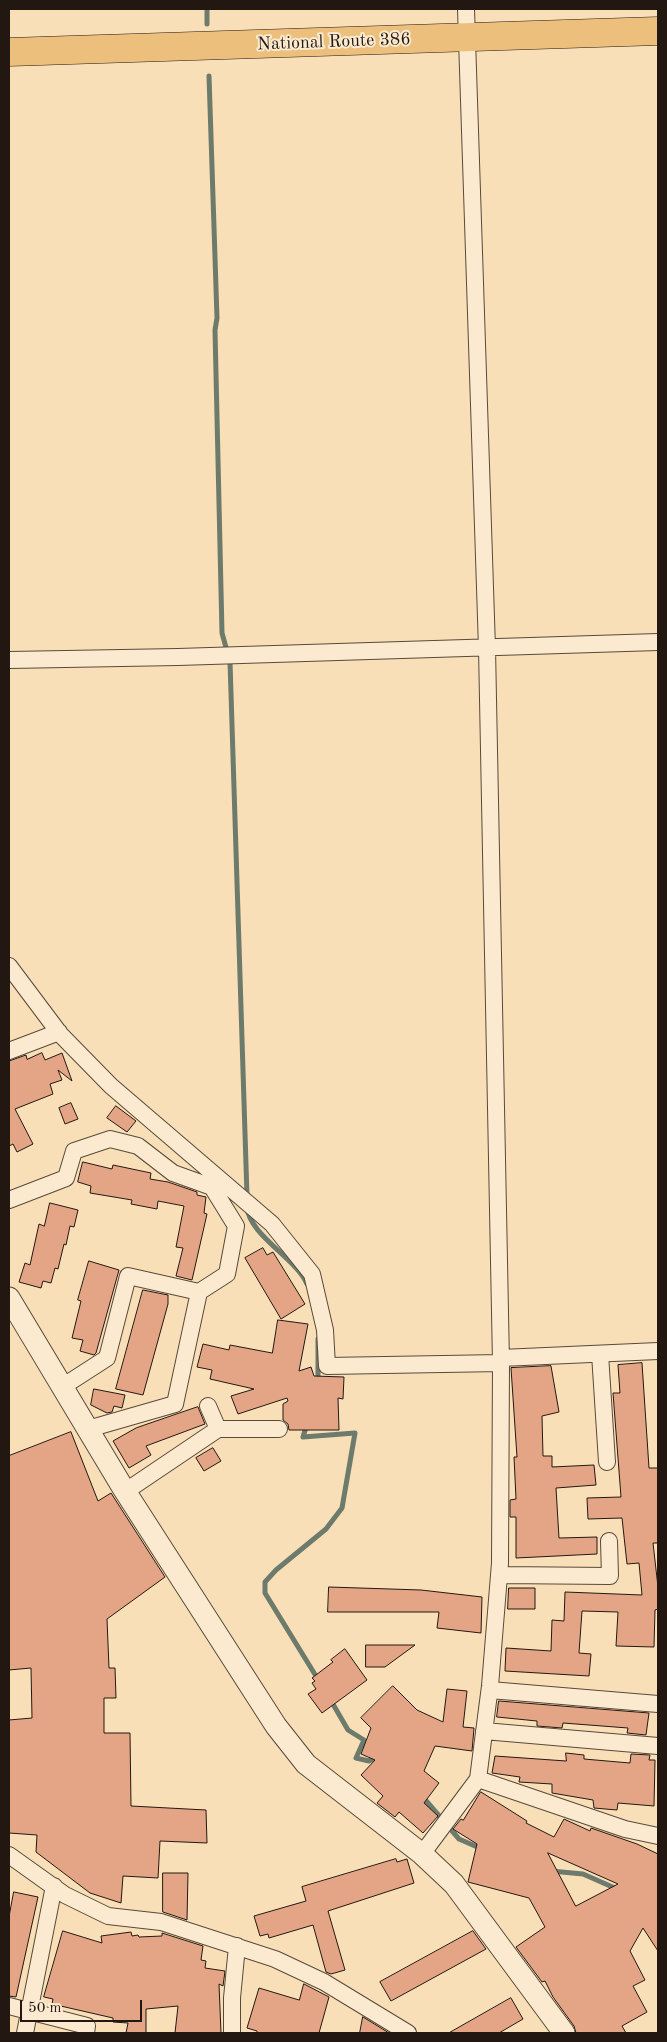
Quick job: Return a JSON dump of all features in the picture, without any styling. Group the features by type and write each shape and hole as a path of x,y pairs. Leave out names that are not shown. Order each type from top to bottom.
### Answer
{"highway":[{"name":"National Route 386","path":"9,52 658,31"}],"street":[{"path":"422,1854 478,1779 490,1690 499,1575 501,1361 486,648 466,9"},
{"path":"9,660 658,642"},
{"path":"9,966 59,1032 111,1086 272,1224 312,1274 326,1330 328,1366 501,1361 658,1352"},
{"path":"9,1051 59,1032"},
{"path":"9,1200 66,1178 74,1151 110,1139 138,1146 173,1173 212,1187 236,1226 227,1274 199,1292 175,1404 88,1429"},
{"path":"62,1387 107,1358 128,1276 199,1292"},
{"path":"9,1298 126,1491 276,1726 306,1764 422,1854 454,1884 564,2033"},
{"path":"600,1354 607,1462"},
{"path":"208,1406 218,1429"},
{"path":"126,1491 218,1429 278,1429"},
{"path":"499,1575 610,1576 609,1541"},
{"path":"490,1690 658,1704"},
{"path":"484,1731 658,1746"},
{"path":"478,1779 626,1829 658,1836"},
{"path":"9,1855 65,1894 108,1916 161,1922 275,1959 324,1982 408,2033"},
{"path":"25,2033 54,1886"},
{"path":"232,2033 232,1998 237,1946"},
{"path":"9,2006 87,2026 86,2033"}],"building":[{"path":"42,1053 45,1060 62,1053 72,1081 58,1070 62,1080 50,1084 53,1094 15,1109 33,1144 17,1152 13,1144 9,1146 9,1061 26,1055 27,1059"},
{"path":"71,1103 78,1119 65,1124 59,1108"},
{"path":"116,1106 136,1121 127,1132 107,1118"},
{"path":"83,1162 112,1169 113,1165 151,1173 150,1179 168,1182 206,1197 204,1213 207,1214 192,1280 176,1276 183,1248 176,1247 184,1206 158,1201 157,1209 131,1204 132,1200 90,1193 91,1186 78,1182"},
{"path":"50,1203 78,1210 74,1227 70,1226 58,1269 55,1268 51,1283 43,1281 41,1288 19,1282 25,1263 30,1265 39,1224 44,1226"},
{"path":"263,1248 267,1255 273,1252 305,1304 281,1319 245,1258"},
{"path":"89,1261 119,1270 94,1355 80,1351 83,1340 72,1338 81,1301 78,1300"},
{"path":"143,1290 168,1295 168,1304 143,1395 116,1389"},
{"path":"278,1320 308,1324 299,1371 311,1367 314,1376 344,1377 343,1399 338,1398 339,1430 289,1430 288,1424 283,1420 283,1404 288,1401 287,1398 238,1414 231,1396 254,1389 210,1379 212,1370 197,1367 203,1344 229,1350 230,1345 272,1353"},
{"path":"642,1363 649,1468 658,1468 658,1543 653,1543 658,1587 654,1647 616,1646 618,1612 582,1611 579,1653 591,1654 589,1676 505,1671 506,1648 551,1651 552,1620 564,1621 565,1592 642,1595 639,1563 627,1564 622,1518 588,1519 587,1498 621,1497 613,1393 620,1393 618,1365"},
{"path":"551,1366 559,1412 542,1416 543,1456 552,1456 552,1467 594,1465 596,1485 556,1488 559,1538 597,1537 597,1554 516,1558 516,1517 510,1517 510,1500 516,1499 514,1457 517,1457 511,1368"},
{"path":"94,1389 125,1395 122,1408 114,1406 112,1412 107,1413 91,1405"},
{"path":"198,1407 205,1424 146,1446 151,1455 129,1468 113,1441 136,1428"},
{"path":"71,1432 98,1501 111,1493 165,1577 107,1619 109,1668 115,1668 116,1698 104,1698 104,1733 130,1733 131,1806 206,1810 207,1843 160,1841 158,1878 123,1876 121,1903 90,1893 36,1852 37,1835 9,1833 9,1720 32,1718 31,1668 9,1670 9,1456"},
{"path":"213,1448 221,1461 204,1471 196,1458"},
{"path":"329,1587 421,1590 482,1597 481,1633 437,1628 439,1612 328,1612"},
{"path":"509,1588 535,1588 535,1609 508,1609"},
{"path":"366,1645 415,1645 385,1667 366,1667"},
{"path":"345,1649 367,1680 322,1713 308,1694 316,1689 312,1683 315,1681 312,1678 333,1662 331,1660"},
{"path":"393,1686 417,1710 443,1722 447,1689 467,1691 463,1727 474,1728 472,1751 435,1746 424,1771 439,1783 424,1803 438,1816 423,1833 399,1812 395,1817 377,1803 383,1796 361,1775 375,1760 361,1754 371,1728 361,1718"},
{"path":"499,1701 649,1713 646,1735 627,1733 628,1728 563,1723 562,1728 537,1726 537,1721 497,1717"},
{"path":"566,1753 584,1755 584,1759 630,1763 631,1754 650,1755 649,1760 655,1760 654,1806 618,1803 617,1810 594,1808 593,1800 552,1793 552,1784 519,1782 520,1777 492,1773 495,1756 566,1761"},
{"path":"481,1792 527,1821 526,1823 554,1837 564,1819 590,1831 591,1828 637,1844 658,1854 658,1951 643,1928 630,1951 645,1980 633,1986 647,2012 622,2026 626,2033 576,2033 574,2026 553,1997 545,1981 542,1982 516,1947 545,1927 529,1898 468,1882 477,1844 453,1829 461,1819 463,1820","holes":["548,1853 618,1884 576,1906"]},
{"path":"396,1859 397,1862 407,1859 414,1883 328,1911 345,1970 331,1974 326,1972 313,1925 269,1938 268,1934 260,1936 254,1916 306,1901 302,1887"},
{"path":"163,1873 188,1873 187,1920 163,1912"},
{"path":"14,1892 38,1897 16,1997 9,1996 9,1917"},
{"path":"63,1931 102,1943 101,1936 131,1932 132,1936 138,1935 139,1937 162,1936 162,1933 203,1946 201,1960 206,1961 205,1968 225,1971 223,1986 219,1984 221,2033 175,2033 178,2006 146,2009 146,2033 126,2033 128,2023 113,2022 113,2018 52,2004 53,1999 44,1997"},
{"path":"473,1931 486,1949 391,2001 380,1982"},
{"path":"304,1984 329,1997 319,2033 257,2033 257,2031 247,2028 259,1988 299,2000"},
{"path":"511,1998 523,2019 499,2033 449,2033"},
{"path":"363,2017 389,2033 360,2033"}],"waterway":[{"path":"207,9 207,24"},
{"path":"209,76 217,318 215,330 222,633 230,662 247,1196"},
{"path":"247,1207 256,1227 294,1265 307,1284"},
{"path":"318,1339 318,1383"},
{"path":"307,1424 303,1437 355,1433 342,1508 326,1529 276,1570 265,1582 265,1593 319,1681"},
{"path":"330,1699 348,1730 364,1740 356,1758 369,1761 375,1758 379,1761"},
{"path":"422,1796 459,1839 482,1849"},
{"path":"551,1871 583,1874 617,1889"}]}
